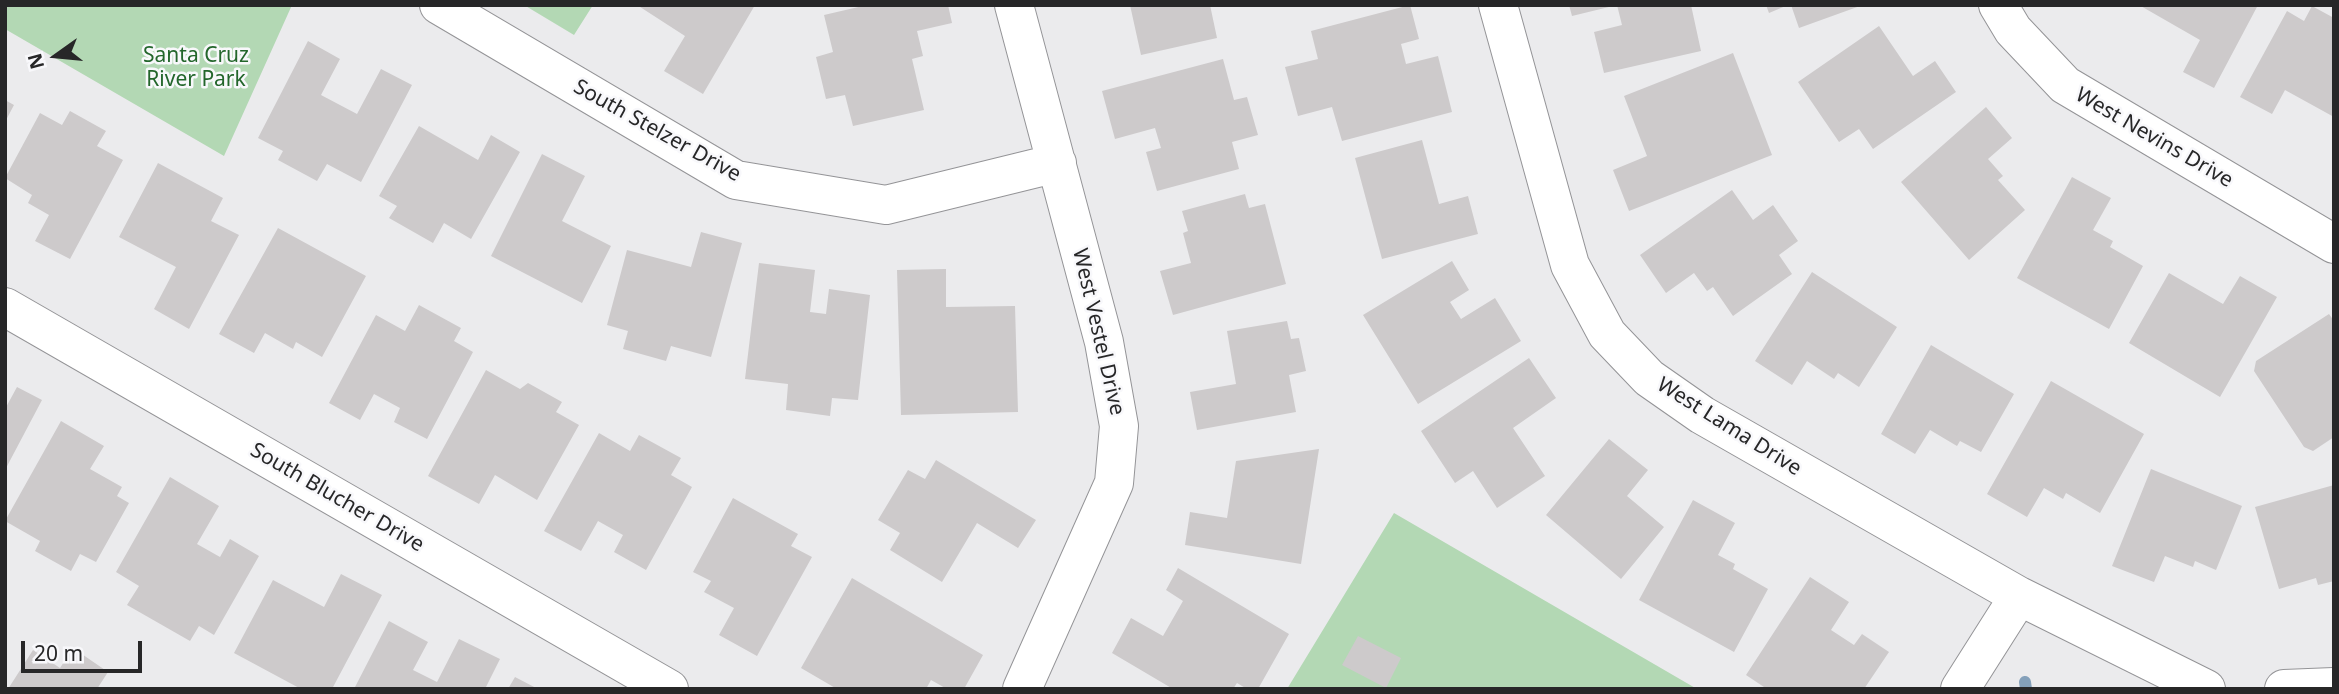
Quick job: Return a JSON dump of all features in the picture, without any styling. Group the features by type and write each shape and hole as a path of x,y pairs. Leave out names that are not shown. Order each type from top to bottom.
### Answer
{"street":[{"name":"South Stelzer Drive","path":"439,5 736,180 886,205 1056,163"},
{"name":"West Vestel Drive","path":"1014,5 1104,342 1119,426 1114,484 1022,689"},
{"name":"West Lama Drive","path":"1497,5 1570,265 1607,334 1648,378 1702,415 2019,596 2206,689"},
{"name":"West Nevins Drive","path":"1998,5 2013,30 2065,85 2334,244"},
{"name":"South Blucher Drive","path":"5,307 669,689"},
{"path":"1960,689 2019,596"},
{"path":"2284,689 2334,687"}],"green space":[{"name":"Santa Cruz River Park","path":"5,5 292,5 224,156 5,29"},
{"path":"524,5 593,5 574,35"},
{"path":"1394,513 1697,689 1287,689"}],"building":[{"path":"637,5 755,5 703,94 664,71 685,36"},
{"path":"867,5 948,5 952,23 917,31 923,56 912,59 924,110 853,126 845,95 826,99 816,57 833,52 824,15"},
{"path":"1130,5 1210,5 1217,38 1141,55"},
{"path":"1410,5 1419,39 1401,44 1406,64 1438,56 1452,112 1342,141 1332,107 1298,116 1285,67 1318,59 1311,31"},
{"path":"1569,5 1613,5 1613,6 1572,16"},
{"path":"1617,5 1691,5 1701,51 1604,73 1594,32 1622,25"},
{"path":"1766,5 1788,5 1769,13"},
{"path":"1791,5 1860,5 1860,6 1799,28"},
{"path":"2139,5 2258,5 2214,88 2183,72 2200,40"},
{"path":"2312,6 2334,18 2334,117 2285,90 2272,114 2240,97 2287,11 2304,21"},
{"path":"1879,26 1913,76 1935,61 1956,92 1873,149 1859,129 1839,142 1798,82"},
{"path":"308,41 340,59 321,95 357,114 381,69 412,85 361,182 327,164 317,181 278,160 283,151 258,138"},
{"path":"1733,53 1772,155 1629,211 1613,170 1647,156 1624,96"},
{"path":"1223,59 1234,100 1247,97 1258,135 1232,142 1239,169 1157,191 1146,152 1161,148 1155,128 1115,139 1102,91"},
{"path":"5,100 14,105 5,122"},
{"path":"1986,107 2012,138 1988,159 2003,176 1998,180 2025,210 1969,260 1901,182"},
{"path":"70,111 106,131 97,146 123,160 70,259 35,241 49,215 28,203 32,195 5,178 40,113 62,125"},
{"path":"419,126 478,160 491,135 520,152 471,239 444,223 433,243 389,218 397,206 379,196"},
{"path":"1422,140 1439,204 1468,196 1478,234 1382,259 1355,158"},
{"path":"542,154 585,176 562,221 611,246 582,303 491,256"},
{"path":"158,163 223,198 211,221 239,235 189,329 154,309 176,267 119,237"},
{"path":"2072,177 2111,198 2093,230 2113,241 2110,247 2143,266 2109,329 2017,278"},
{"path":"1732,190 1753,220 1773,205 1798,241 1779,255 1792,274 1733,316 1713,287 1707,291 1694,273 1666,293 1640,255"},
{"path":"1245,194 1249,208 1265,204 1286,284 1173,315 1160,271 1191,263 1183,233 1188,231 1182,211"},
{"path":"278,228 366,276 322,357 296,342 293,349 265,333 254,353 219,334"},
{"path":"701,232 742,243 711,357 671,346 666,361 623,349 628,331 607,325 627,250 691,267"},
{"path":"1452,261 1469,290 1450,302 1461,319 1495,298 1521,341 1418,404 1363,315"},
{"path":"759,263 815,270 810,312 826,314 829,289 870,295 858,400 832,398 830,416 786,410 788,384 745,379"},
{"path":"946,269 946,307 1015,306 1018,412 901,415 897,270"},
{"path":"1812,272 1897,327 1859,387 1838,373 1834,379 1807,361 1792,385 1755,361"},
{"path":"2169,273 2223,304 2240,276 2277,297 2220,397 2129,343"},
{"path":"419,305 461,328 454,341 473,352 427,439 394,422 400,408 374,394 360,420 329,403 376,315 405,331"},
{"path":"2329,314 2334,321 2334,437 2313,451 2304,447 2254,371 2256,361"},
{"path":"1287,321 1291,339 1299,338 1306,371 1289,375 1296,412 1197,430 1190,392 1236,384 1227,331"},
{"path":"1931,345 2014,394 1981,452 1960,441 1957,446 1930,430 1915,454 1881,434"},
{"path":"1529,358 1556,398 1513,428 1545,476 1497,508 1473,471 1455,483 1421,431"},
{"path":"486,370 520,389 528,383 562,402 556,412 579,425 537,500 495,475 479,504 428,476"},
{"path":"2051,381 2144,434 2100,513 2066,493 2063,499 2044,488 2027,517 1987,494"},
{"path":"17,387 42,400 5,470 5,409"},
{"path":"61,421 104,446 90,469 122,487 117,496 129,503 96,562 80,554 71,571 35,551 40,541 5,521"},
{"path":"599,433 630,451 639,435 681,458 671,475 692,487 646,570 614,552 623,535 598,521 581,551 544,531"},
{"path":"1609,439 1648,470 1627,496 1664,527 1621,579 1546,515"},
{"path":"1319,449 1301,564 1185,545 1190,512 1227,518 1236,461"},
{"path":"936,460 1036,520 1018,548 977,523 942,582 890,550 900,533 878,520 908,470 925,479"},
{"path":"2151,469 2242,506 2216,570 2195,561 2193,567 2165,556 2154,582 2112,566"},
{"path":"170,477 219,506 197,544 220,557 230,539 259,556 214,635 199,626 190,641 127,605 139,586 116,572"},
{"path":"2334,485 2334,581 2318,585 2316,578 2279,589 2255,507"},
{"path":"733,498 798,534 791,546 812,557 757,656 719,635 734,608 704,592 711,581 693,572"},
{"path":"1693,500 1735,523 1718,555 1735,564 1733,569 1768,589 1734,652 1639,600"},
{"path":"1178,568 1289,634 1258,689 1247,689 1237,683 1233,689 1173,689 1112,653 1131,618 1163,636 1183,601 1166,590"},
{"path":"341,574 382,595 332,689 301,689 234,653 273,580 324,607"},
{"path":"1810,577 1849,602 1831,630 1854,645 1862,634 1889,652 1864,689 1767,689 1746,675"},
{"path":"852,578 983,655 964,689 947,689 931,680 926,689 837,689 801,668"},
{"path":"389,621 428,642 413,670 437,682 459,639 500,659 485,689 354,689"},
{"path":"1358,636 1401,658 1386,688 1342,665"},
{"path":"73,648 108,672 97,689 8,689 33,650 60,668"},
{"path":"515,677 538,689 508,689"}],"waterway":[{"path":"2025,682 2026,689"}]}
